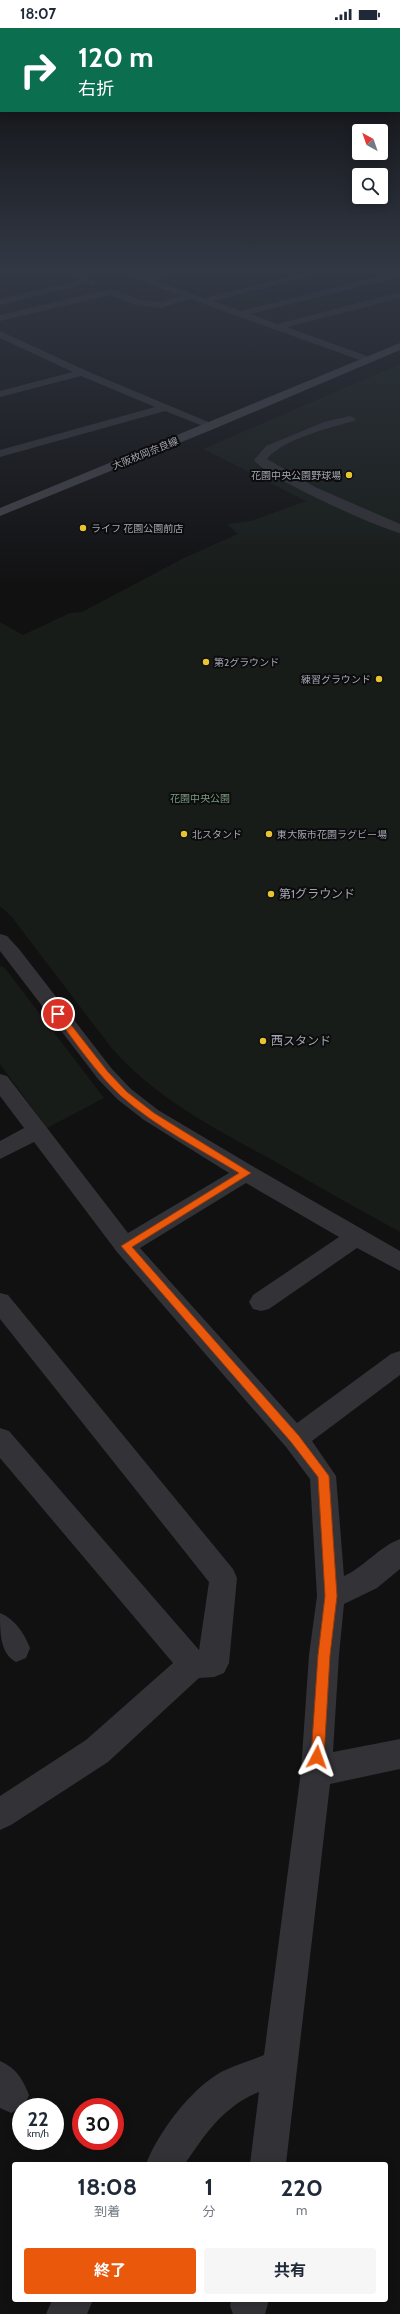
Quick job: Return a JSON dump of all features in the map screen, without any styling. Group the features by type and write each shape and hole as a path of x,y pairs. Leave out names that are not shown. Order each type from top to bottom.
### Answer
{"main road":[{"name":"大阪枚岡奈良線","path":"0,512 212,426 333,375"}],"street":[{"path":"0,394 75,375"},
{"path":"86,375 212,426"},
{"path":"0,454 166,407"},
{"path":"350,419 328,424 270,448 260,460 283,476 326,499 400,528"},
{"path":"4,950 105,1074 124,1094 151,1115 246,1173 358,1236 400,1262"},
{"path":"0,1081 125,1246 295,1439 323,1476 331,1596 324,1655 316,1771 268,2162"},
{"path":"0,1151 37,1131"},
{"path":"125,1246 246,1173"},
{"path":"260,1302 358,1236"},
{"path":"0,1302 223,1578 214,1663 193,1664 97,1751 0,1814"},
{"path":"295,1439 400,1361"},
{"path":"0,1439 193,1664"},
{"path":"331,1596 367,1579 400,1552"},
{"path":"316,1771 400,1754"},
{"path":"165,2162 196,2115 233,2085 280,2066"},
{"path":"65,2314 73,2302"}],"green space":[{"name":"花園中央公園","path":"375,375 400,375 400,1232 202,1121 163,1095 144,1080 110,1046 11,916 0,906 0,622 23,635 70,613 82,612 184,558 238,534 227,524 251,521 306,501 203,449"},
{"path":"0,966 4,967 104,1098 47,1128 0,1064"}],"place":[{"name":"花園中央公園野球場","path":"349,475"},
{"name":"ライフ 花園公園前店","path":"83,528"},
{"name":"第2グラウンド","path":"206,662"},
{"name":"練習グラウンド","path":"379,679"},
{"name":"北スタンド","path":"184,834"},
{"name":"東大阪市花園ラグビー場","path":"269,834"},
{"name":"第1グラウンド","path":"271,894"},
{"name":"西スタンド","path":"263,1041"}],"route":[{"path":"58,1014 105,1074 124,1094 151,1115 246,1173 125,1246 295,1439 323,1476 331,1596 324,1655 317,1757"}]}
